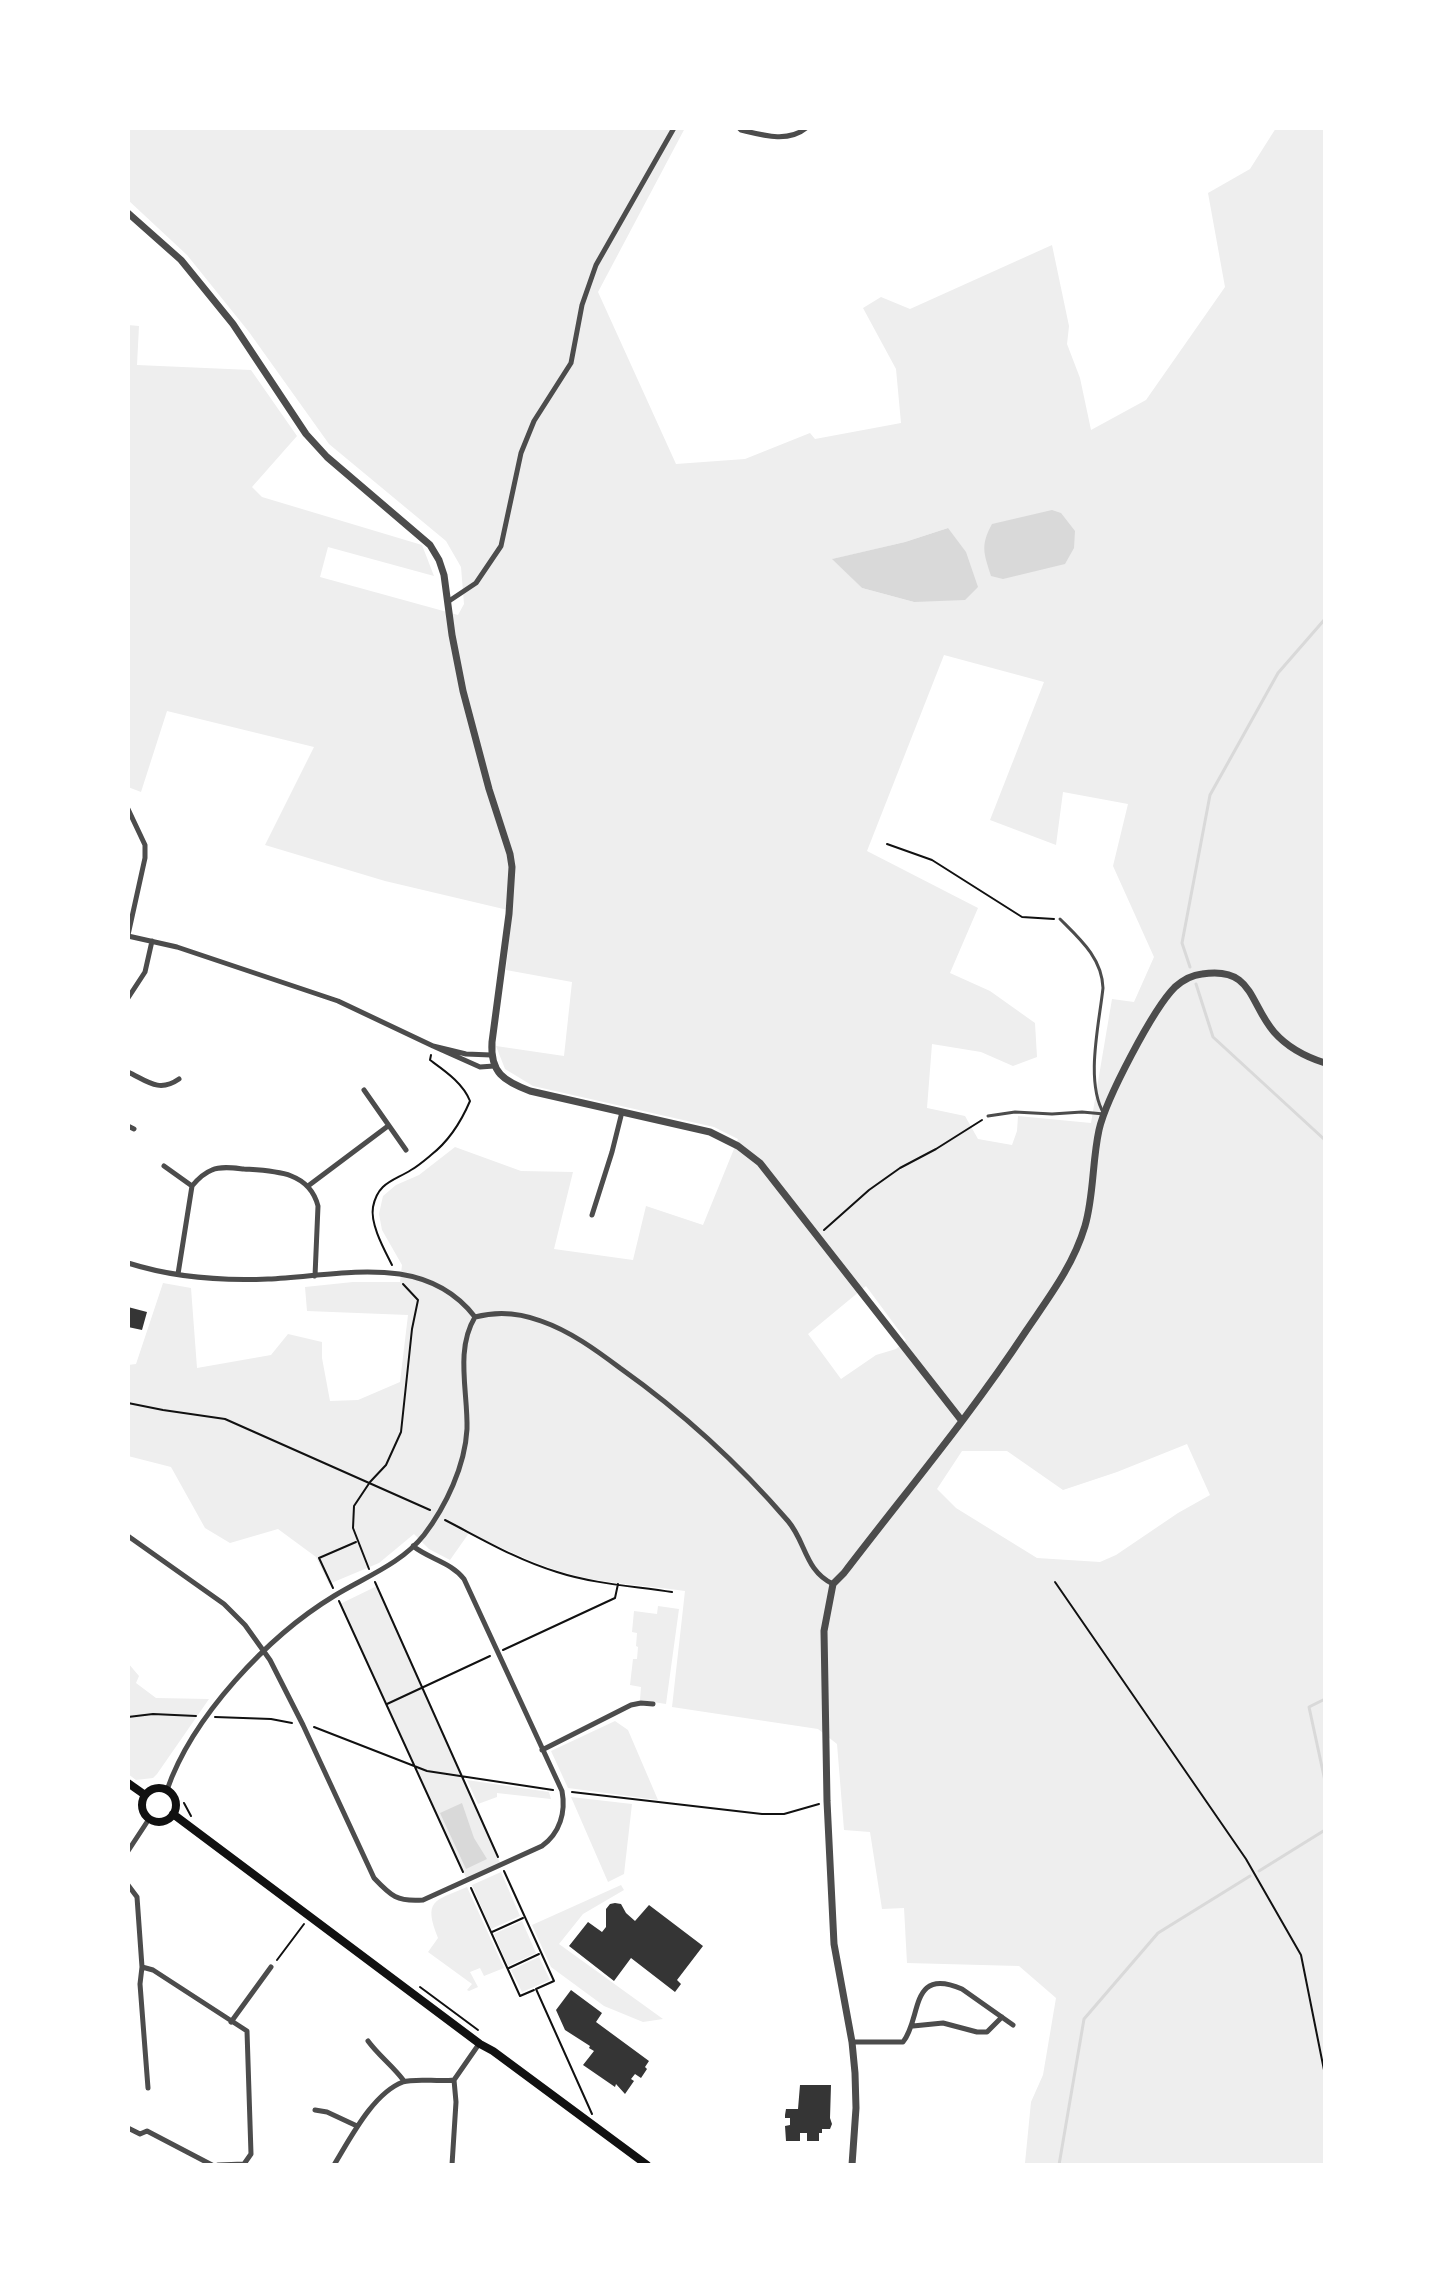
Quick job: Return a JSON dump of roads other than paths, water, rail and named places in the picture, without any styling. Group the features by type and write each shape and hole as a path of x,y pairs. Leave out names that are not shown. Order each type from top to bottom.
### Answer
{"main road":[{"path":"128,1783 145,1795"},
{"path":"156,1788 167,1790 175,1802 173,1814 162,1822 149,1819 142,1808 145,1795 156,1788"},
{"path":"173,1814 647,2165"}],"street":[{"path":"449,601 476,583 501,546 521,453 534,421 571,363 582,305 596,265 674,128"},
{"path":"739,128 773,137 801,132 806,128"},
{"path":"128,213 181,260 233,324 306,434 327,457 430,545 439,560 449,601 463,691 512,867 491,1055 498,1073 530,1091 710,1132 738,1146 760,1163 962,1421"},
{"path":"128,809 145,845 145,858 128,936 177,947 338,1001 480,1067 494,1066"},
{"path":"128,998 145,972 152,941"},
{"path":"852,2165 856,2108 852,2042 834,1944 827,1801 824,1631 833,1584 998,1373 1072,1262 1086,1224 1104,1114 1161,1004 1176,986 1191,976 1220,973 1234,976 1251,992 1272,1030 1285,1043 1304,1056 1325,1063"},
{"path":"433,1046 466,1054 491,1055"},
{"path":"128,1072 160,1086 169,1086 179,1079"},
{"path":"364,1090 406,1150"},
{"path":"592,1215 622,1111"},
{"path":"308,1186 388,1126"},
{"path":"164,1166 192,1186"},
{"path":"178,1274 192,1186 212,1170 222,1168 279,1171 308,1186 318,1206 315,1276"},
{"path":"128,1263 221,1279 397,1273 416,1276 453,1294 475,1317"},
{"path":"167,1790 182,1754 206,1717 264,1652 289,1628 336,1595 372,1576 413,1546 437,1514 454,1482 463,1456 467,1433 464,1344 475,1317 490,1313 516,1314 541,1321 593,1348 655,1393 710,1440 764,1493 794,1529 814,1571 833,1584"},
{"path":"128,1536 202,1586 245,1625 277,1670 374,1878 389,1894 405,1901 423,1900 542,1846 553,1838 562,1813 562,1791 464,1579 457,1571 413,1546"},
{"path":"542,1750 631,1705 653,1704"},
{"path":"128,1851 149,1819"},
{"path":"128,1885 137,1897 148,2088"},
{"path":"142,1967 153,1970 247,2031 251,2154 244,2164 218,2165"},
{"path":"231,2022 271,1967"},
{"path":"852,2042 903,2042 913,2026 918,2001 936,1984 954,1985 962,1989 1013,2025"},
{"path":"913,2026 943,2023 987,2032 1002,2017"},
{"path":"368,2041 404,2081"},
{"path":"452,2165 456,2102 454,2080 480,2044"},
{"path":"334,2165 357,2126 380,2099 404,2081 454,2080"},
{"path":"315,2110 327,2112 357,2126"},
{"path":"128,2128 140,2134 147,2131 212,2165"}],"lane":[{"path":"1060,919 1098,962 1103,975 1093,1081 1096,1101 1104,1114"},
{"path":"988,1116 1015,1112 1104,1114"}],"waterway":[{"path":"1190,967 1182,943 1210,795 1278,673 1325,619"},
{"path":"1196,984 1213,1037 1325,1140"},
{"path":"1325,1699 1309,1707 1325,1781"},
{"path":"1259,1871 1325,1830"},
{"path":"1059,2165 1084,2019 1158,1933 1250,1876"}]}
